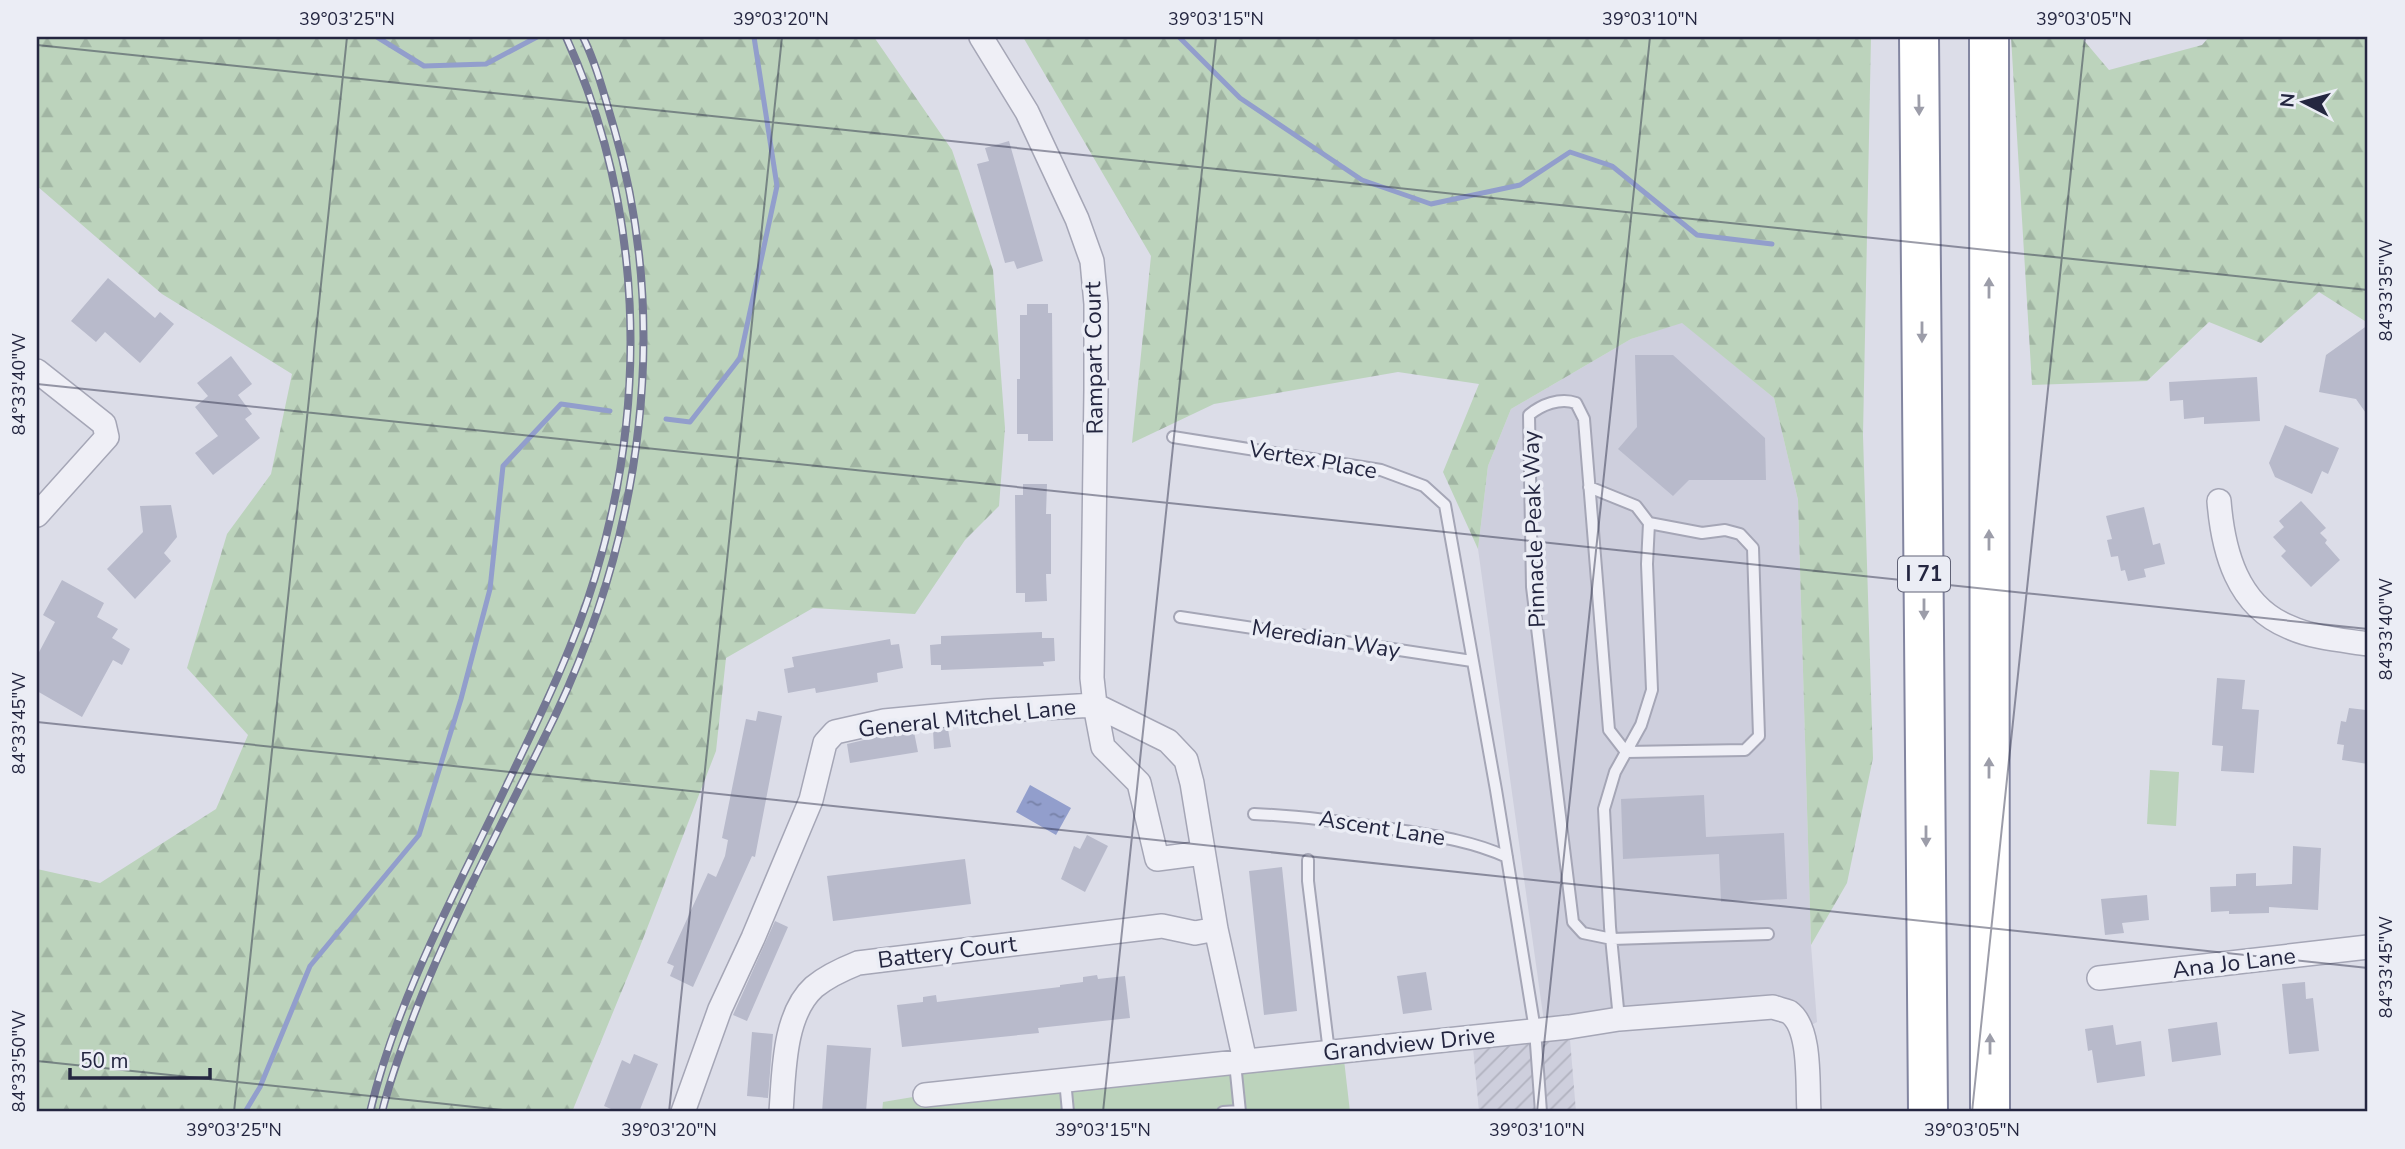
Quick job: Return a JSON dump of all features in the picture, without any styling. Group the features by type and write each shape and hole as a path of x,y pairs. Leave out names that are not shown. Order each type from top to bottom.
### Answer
{"highway":[{"name":"I 71","path":"1919,37 1928,1112"},
{"path":"1989,37 1990,1112"}],"street":[{"name":"Rampart Court","path":"981,37 1027,112 1077,219 1092,261 1096,304 1092,678 1103,747 1139,783 1157,859 1203,853"},
{"path":"37,371 104,424 107,438 37,515"},
{"path":"2219,501 2230,564 2250,598 2287,627 2368,644"},
{"name":"General Mitchel Lane","path":"683,1112 720,1009 811,800 825,743 835,732 884,721 989,711 1095,705 1168,741 1186,760 1240,1062"},
{"name":"Battery Court","path":"780,1112 789,1032 804,1000 814,987 858,963 1162,926 1195,933 1216,929"},
{"name":"Ana Jo Lane","path":"2099,978 2368,947"},
{"name":"Grandview Drive","path":"925,1095 1619,1019 1773,1007 1787,1011 1795,1018 1804,1040 1809,1112"}],"lane":[{"name":"Pinnacle Peak Way","path":"1612,939 1583,933 1573,922 1532,587 1528,428 1529,415 1539,406 1568,400 1576,403 1584,419 1609,730 1626,752"},
{"name":"Vertex Place","path":"1173,437 1381,470 1424,486 1445,505 1472,662"},
{"path":"1590,486 1636,506 1648,523 1652,690 1641,725 1615,772 1604,809 1619,1019"},
{"path":"1626,752 1745,750 1759,736 1754,548 1740,534 1725,530 1702,533 1648,523"},
{"name":"Meredian Way","path":"1181,617 1472,662"},
{"path":"1472,662 1535,1030 1541,1112"},
{"name":"Ascent Lane","path":"1254,814 1307,816 1453,839 1478,845 1507,857"},
{"path":"1308,860 1308,881 1329,1052"},
{"path":"1612,939 1768,934"},
{"path":"1223,1112 1240,1111 1240,1062"},
{"path":"1065,1080 1068,1112"}],"shaded area":[{"path":"1682,322 1774,398 1798,500 1811,945 1817,1022 1802,1030 1787,1011 1545,1029 1478,549 1488,466 1511,409 1631,339"},
{"path":"1569,1027 1576,1112 1479,1112 1472,1037"}],"green space":[{"path":"37,37 874,37 952,150 993,270 1005,428 999,506 965,540 915,614 813,608 726,658 716,751 572,1112 37,1112 37,869 100,883 216,809 248,735 187,668 227,534 271,474 292,374 162,294 37,186"},
{"path":"1023,37 1871,37 1863,435 1873,758 1847,883 1811,945 1798,500 1774,398 1682,323 1631,339 1511,409 1488,466 1478,549 1443,472 1479,384 1398,372 1214,404 1132,443 1151,256"},
{"path":"2011,37 2081,37 2109,70 2202,45 2209,37 2368,37 2368,323 2319,292 2261,343 2209,322 2147,381 2032,385"},
{"path":"2150,770 2179,772 2176,826 2147,824"},
{"path":"1343,1051 1350,1112 882,1112 883,1102 925,1095"}],"water":[{"path":"1030,785 1071,808 1056,835 1016,812"}],"building":[{"path":"1009,141 1043,261 1017,269 1014,261 1005,263 977,164 989,161 985,148"},
{"path":"108,278 155,318 160,312 174,324 140,363 105,332 96,342 71,321"},
{"path":"1027,304 1048,304 1048,313 1052,313 1053,441 1028,441 1028,434 1017,434 1020,315 1027,315"},
{"path":"2368,325 2368,416 2356,399 2319,392 2326,355"},
{"path":"1635,355 1673,355 1765,438 1766,480 1689,480 1673,496 1618,449 1637,427"},
{"path":"231,356 252,384 238,395 252,414 245,419 260,438 213,475 195,453 218,436 195,407 208,396 197,383"},
{"path":"2257,377 2260,421 2204,424 2204,417 2184,419 2183,400 2170,401 2169,382"},
{"path":"2285,425 2339,448 2328,474 2322,471 2312,494 2275,477 2269,463"},
{"path":"1023,484 1047,484 1046,514 1051,514 1051,574 1046,574 1047,601 1025,602 1025,593 1016,593 1015,495 1023,495"},
{"path":"2301,501 2326,528 2320,533 2340,560 2311,587 2281,556 2286,551 2273,537 2284,527 2279,521"},
{"path":"171,505 177,537 164,553 171,561 135,599 107,569 143,532 140,506"},
{"path":"2144,507 2153,545 2160,543 2165,564 2144,569 2146,577 2128,581 2125,570 2121,571 2118,556 2111,557 2107,540 2112,539 2106,516"},
{"path":"62,580 104,603 97,617 118,629 112,638 130,649 122,665 113,660 82,717 37,691 37,656 55,622 43,615"},
{"path":"1042,632 1042,638 1054,638 1055,661 1043,662 1044,666 941,670 941,665 931,665 930,645 941,644 941,636"},
{"path":"890,639 891,645 899,644 903,668 877,673 878,682 816,693 815,688 788,693 784,669 794,667 792,657"},
{"path":"2217,678 2245,680 2242,709 2259,710 2254,773 2221,771 2223,746 2212,745"},
{"path":"2349,708 2366,710 2368,764 2342,760 2344,745 2337,744 2341,721 2346,722"},
{"path":"758,711 782,716 755,857 752,856 693,987 670,976 674,966 667,963 708,873 716,877 725,856 728,840 722,838 746,719 756,721"},
{"path":"948,729 951,747 934,749 933,730"},
{"path":"914,732 918,752 850,763 847,744"},
{"path":"1704,795 1706,837 1784,833 1787,899 1721,902 1719,854 1623,859 1621,799"},
{"path":"1087,835 1108,846 1085,892 1061,879 1074,846 1080,849"},
{"path":"2293,846 2321,848 2318,910 2269,907 2269,913 2211,912 2210,887 2236,886 2236,874 2256,873 2256,886 2292,884"},
{"path":"965,859 971,904 833,921 827,876"},
{"path":"1282,867 1297,1011 1264,1015 1249,871"},
{"path":"2147,895 2149,920 2122,923 2124,933 2105,935 2101,899"},
{"path":"775,921 788,927 747,1021 733,1015"},
{"path":"1426,972 1432,1010 1403,1014 1397,976"},
{"path":"1097,975 1098,979 1125,976 1130,1018 1038,1028 1039,1033 902,1047 897,1005 923,1002 923,997 936,995 937,1002 1060,987 1083,982 1083,977"},
{"path":"2305,982 2306,999 2313,998 2319,1051 2289,1054 2282,984"},
{"path":"2217,1022 2221,1055 2172,1062 2168,1029"},
{"path":"2113,1025 2116,1045 2141,1041 2145,1076 2097,1083 2092,1050 2088,1051 2085,1029"},
{"path":"752,1032 773,1034 768,1098 747,1096"},
{"path":"827,1045 871,1048 866,1112 822,1112"},
{"path":"634,1054 658,1064 639,1112 610,1112 611,1109 604,1106 622,1060 630,1064"}],"waterway":[{"path":"377,37 424,66 486,64 537,37"},
{"path":"666,419 690,422 740,358 777,186 754,37"},
{"path":"1179,37 1240,98 1362,180 1431,204 1520,185 1570,152 1612,166 1697,235 1772,244"},
{"path":"245,1112 260,1087 310,966 419,835 461,699 490,589 503,466 561,404 610,411"}],"railway":[{"path":"370,1112 395,1031 427,951 564,661 595,577 612,510 624,441 630,373 630,304 623,236 611,168 592,102 566,37"},
{"path":"382,1112 401,1051 430,977 464,901 555,716 585,646 609,574 627,501 638,427 643,352 641,277 631,202 614,128 597,71 583,37"}]}
